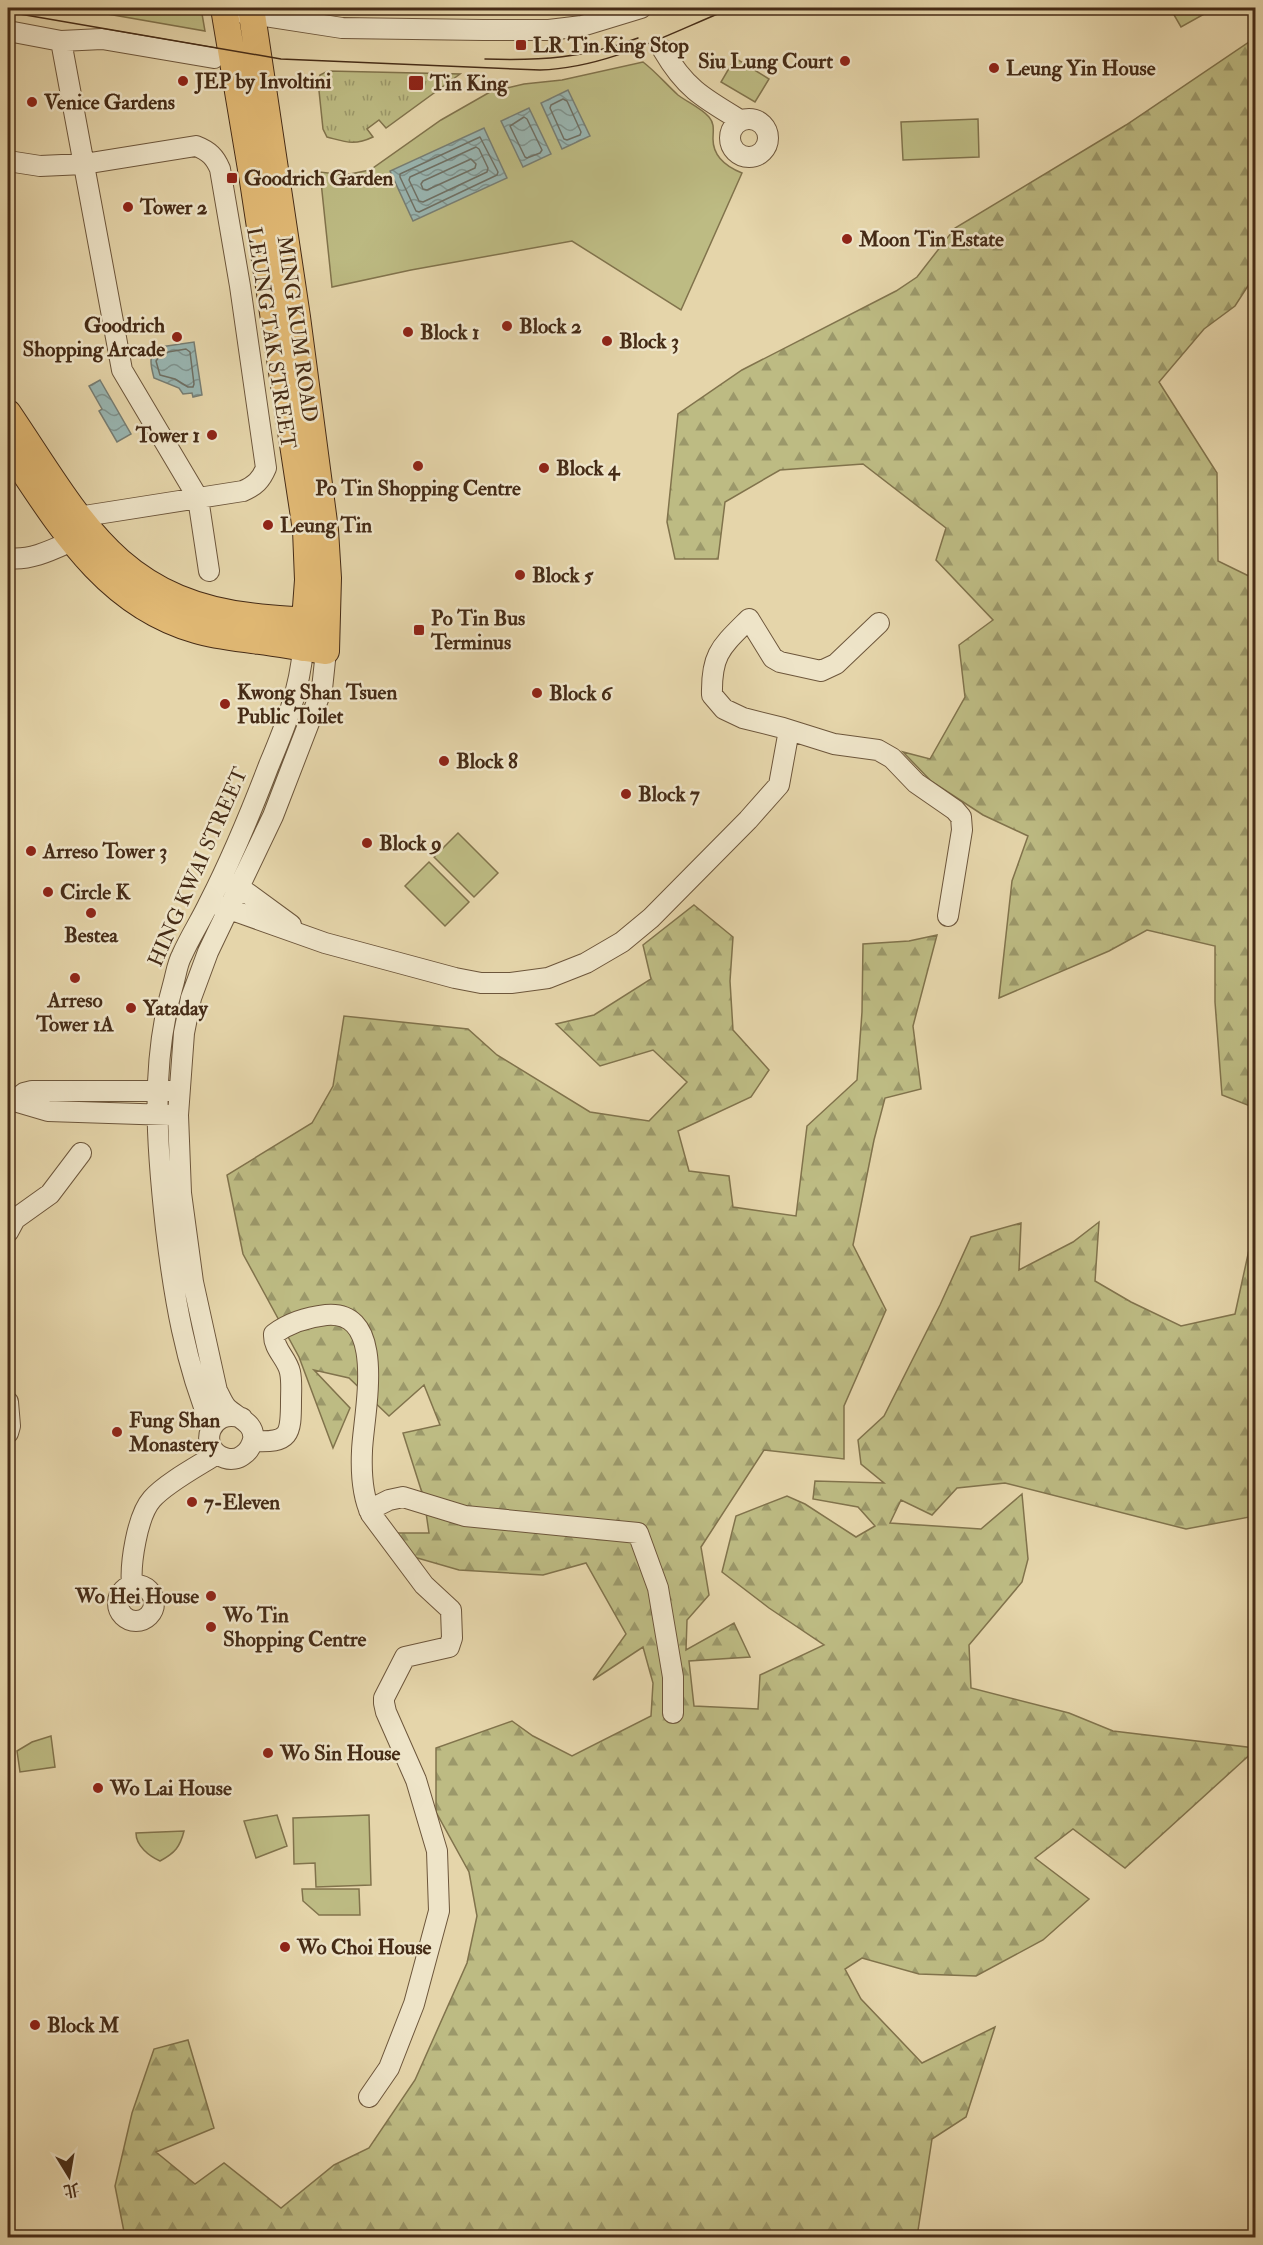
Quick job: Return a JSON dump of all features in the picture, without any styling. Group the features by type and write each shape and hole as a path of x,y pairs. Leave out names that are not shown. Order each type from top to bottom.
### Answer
{"main road":[{"name":"MING KUM ROAD","path":"224,9 253,181 306,530 308,580 316,621"},
{"name":"MING KUM ROAD","path":"251,11 297,317 325,530 315,650"},
{"path":"8,413 75,529 113,585 128,597 160,617 215,635 315,650"},
{"path":"8,448 75,529 101,545 128,570 159,590 217,611 237,615 316,621"}],"street":[{"path":"224,9 251,11 342,28 549,30 582,26 641,8"},
{"path":"8,31 61,41 102,39 214,58"},
{"path":"61,41 122,370 198,498 209,571"},
{"path":"663,50 676,72 691,88 740,120"},
{"name":"LEUNG TAK STREET","path":"8,161 40,166 84,164 196,146 207,150 216,159 220,169 240,285 266,468 261,479 252,488 198,498 75,529 44,553 25,558 8,558"},
{"path":"879,623 836,664 821,671 773,658 749,619 718,652 713,664 712,695 724,709 743,718 834,744 878,750 892,758 916,783 956,810 961,817 962,830 948,916"},
{"name":"HING KWAI STREET","path":"252,1441 251,1429 242,1418 230,1411 220,1397 205,1340 193,1282 181,1193 179,1091 184,1033 191,998 208,952 219,905 220,879 249,816 293,705 301,670 315,650"},
{"name":"HING KWAI STREET","path":"217,1454 210,1442 212,1427 190,1362 171,1270 162,1194 158,1115 161,1036 181,957 219,905 239,886 273,816 322,689 315,650"},
{"path":"219,905 360,953 455,978 481,983 511,983 548,978 586,963 622,942 651,918 779,785 789,730"},
{"path":"220,879 239,886 305,935"},
{"path":"10,1101 32,1091 179,1091"},
{"path":"10,1101 48,1112 178,1115"},
{"path":"10,1222 50,1194 81,1153"},
{"path":"132,1585 131,1576 139,1529 152,1499 217,1454 231,1459 238,1458 250,1449 252,1441 272,1441 283,1438 290,1430 290,1372 274,1341 274,1334 284,1327 314,1317 336,1314 351,1320 361,1333 369,1371 362,1452 363,1486 369,1510 424,1585 450,1610 452,1638 451,1643 445,1649 405,1657 384,1698 386,1712 416,1780 437,1851 439,1911 414,2004 388,2068 369,2097"},
{"path":"8,1402 10,1426 8,1433"},
{"path":"212,1427 222,1417 242,1418"},
{"path":"369,1510 389,1500 403,1497 465,1516 598,1531 638,1533 658,1588 673,1677 673,1713"}],"green space":[{"path":"73,8 201,8 205,31"},
{"path":"1170,8 1215,8 1181,27"},
{"path":"1255,38 1255,275 1235,306 1204,329 1159,382 1217,473 1218,561 1255,579 1255,1108 1222,1095 1215,1002 1215,946 1147,930 1109,951 999,998 1012,881 1028,836 983,815 931,781 903,752 930,759 965,697 959,645 993,620 936,560 946,528 863,464 780,470 725,502 718,559 675,559 667,522 678,414 742,370 896,291 917,277 955,228 1126,125"},
{"path":"735,58 769,79 755,102 721,82"},
{"path":"643,62 678,95 709,117 713,125 715,151 726,164 742,173 681,310 572,241 411,270 332,287 320,172 345,175 370,170 441,120 490,92 524,84 562,80"},
{"path":"328,71 460,74 386,128 379,120 367,129 373,137 360,142 350,142 327,137 323,129 318,81 320,75"},
{"path":"978,119 979,157 903,160 901,122"},
{"path":"458,833 498,873 474,897 434,857"},
{"path":"429,862 469,902 445,926 405,886"},
{"path":"694,905 733,937 730,981 733,1030 769,1070 751,1097 678,1131 689,1171 729,1176 733,1207 796,1216 807,1126 857,1080 862,1012 863,944 909,941 937,935 913,1026 921,1089 885,1098 874,1140 853,1245 886,1310 844,1406 844,1459 764,1450 701,1547 709,1595 687,1620 686,1650 734,1623 750,1657 689,1661 694,1706 758,1709 760,1675 824,1645 769,1608 722,1572 736,1516 787,1496 805,1504 856,1537 875,1526 858,1507 813,1499 815,1481 884,1483 861,1464 858,1440 884,1416 940,1305 971,1237 1021,1223 1019,1270 1073,1242 1099,1222 1095,1281 1131,1302 1181,1326 1235,1314 1252,1236 1255,1235 1255,1516 1186,1529 1005,1483 957,1488 932,1515 901,1500 890,1523 981,1529 1022,1494 1028,1559 1022,1582 969,1645 971,1688 1069,1713 1113,1731 1255,1748 1255,1750 1125,1868 1073,1829 1035,1858 1089,1899 1043,1940 976,1976 919,1974 862,1958 845,1969 861,1999 922,2063 995,2027 966,2117 932,2139 917,2237 125,2237 115,2186 132,2113 154,2049 188,2040 214,2128 156,2152 195,2184 224,2163 281,2208 334,2165 369,2148 415,2080 467,1963 477,1916 469,1872 436,1812 436,1748 512,1721 533,1736 572,1756 651,1716 653,1683 643,1647 593,1680 626,1634 586,1563 543,1575 459,1570 393,1551 396,1533 429,1533 424,1499 403,1433 440,1425 424,1385 389,1416 349,1378 314,1370 350,1408 333,1448 299,1357 243,1254 227,1175 312,1123 333,1086 344,1016 468,1029 497,1055 590,1112 649,1121 687,1082 653,1050 600,1066 556,1024 594,1015 651,979 643,945"},
{"path":"51,1736 55,1767 20,1772 17,1751 32,1742"},
{"path":"277,1815 287,1846 256,1858 244,1821"},
{"path":"369,1815 371,1885 316,1887 315,1863 294,1864 293,1818"},
{"path":"184,1831 176,1849 160,1861 144,1850 138,1842 136,1833"},
{"path":"302,1889 359,1889 360,1915 319,1915 303,1901"}],"water":[{"path":"568,90 590,136 562,149 541,103"},
{"path":"529,108 551,154 523,167 501,121"},
{"path":"484,128 507,178 413,221 390,171"},
{"path":"194,342 202,395 193,397 192,393 183,394 179,388 154,378 151,361 153,353 160,347"},
{"path":"100,380 131,434 117,442 99,411 102,409 89,386"}],"tram line":[{"path":"8,12 281,59 540,70 565,68 614,56 732,8"},
{"path":"485,59 562,57 599,50 638,38"}],"place":[{"name":"LR Tin King Stop","path":"521,45"},
{"name":"Siu Lung Court","path":"845,61"},
{"name":"Leung Yin House","path":"994,68"},
{"name":"JEP by Involtini","path":"183,81"},
{"name":"Tin King","path":"416,83"},
{"name":"Venice Gardens","path":"32,102"},
{"name":"Goodrich Garden","path":"232,178"},
{"name":"Tower 2","path":"128,207"},
{"name":"Moon Tin Estate","path":"847,239"},
{"name":"Block 2","path":"507,326"},
{"name":"Block 1","path":"408,332"},
{"name":"Goodrich Shopping Arcade","path":"177,337"},
{"name":"Block 3","path":"607,341"},
{"name":"Tower 1","path":"212,435"},
{"name":"Po Tin Shopping Centre","path":"418,466"},
{"name":"Block 4","path":"544,468"},
{"name":"Leung Tin","path":"268,525"},
{"name":"Block 5","path":"520,575"},
{"name":"Po Tin Bus Terminus","path":"419,630"},
{"name":"Block 6","path":"537,693"},
{"name":"Kwong Shan Tsuen Public Toilet","path":"225,704"},
{"name":"Block 8","path":"444,761"},
{"name":"Block 7","path":"626,794"},
{"name":"Block 9","path":"367,843"},
{"name":"Arreso Tower 3","path":"31,851"},
{"name":"Circle K","path":"48,892"},
{"name":"Bestea","path":"91,913"},
{"name":"Arreso Tower 1A","path":"75,978"},
{"name":"Yataday","path":"131,1008"},
{"name":"Fung Shan Monastery","path":"117,1432"},
{"name":"7-Eleven","path":"192,1502"},
{"name":"Wo Hei House","path":"211,1596"},
{"name":"Wo Tin Shopping Centre","path":"211,1627"},
{"name":"Wo Sin House","path":"268,1753"},
{"name":"Wo Lai House","path":"98,1788"},
{"name":"Wo Choi House","path":"285,1947"},
{"name":"Block M","path":"35,2025"}]}
